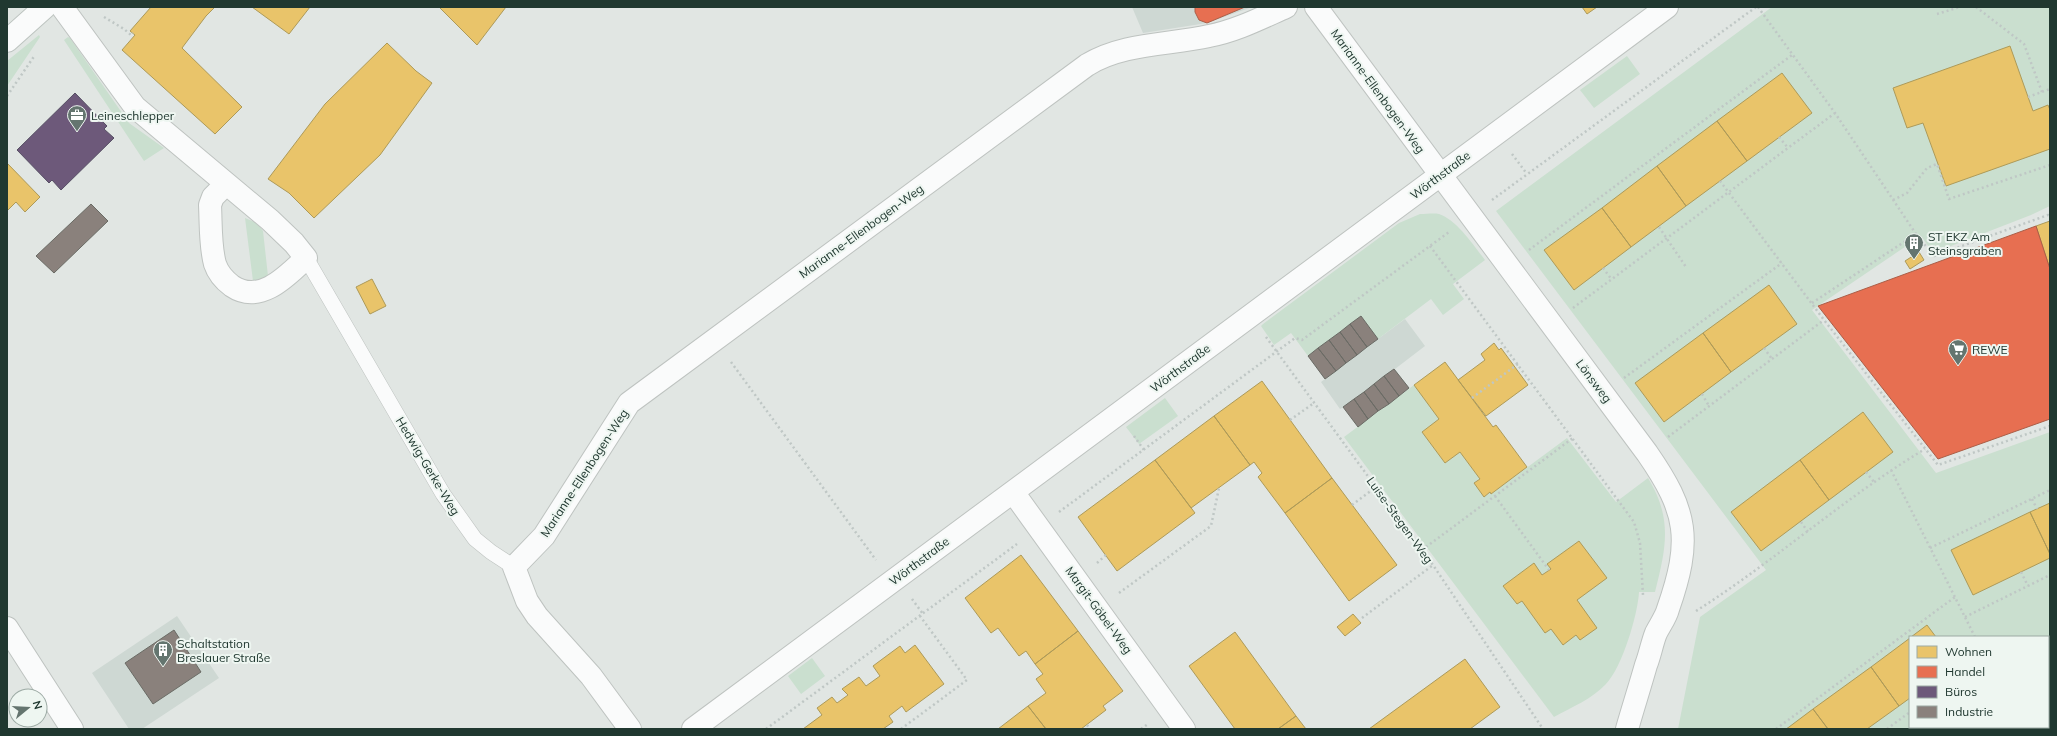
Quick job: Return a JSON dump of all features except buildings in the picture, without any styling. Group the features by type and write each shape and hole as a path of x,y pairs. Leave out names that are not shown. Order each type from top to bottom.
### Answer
{"street":[{"path":"7,41 45,7"},
{"name":"Hedwig-Gerke-Weg","path":"62,7 135,107 176,139 226,184 270,220 294,243 306,258"},
{"name":"Marianne-Ellenbogen-Weg","path":"514,567 544,536 629,403 1098,58 1121,51 1228,31 1286,7"},
{"name":"Marianne-Ellenbogen-Weg","path":"1316,7 1440,175"},
{"name":"Wörthstraße","path":"693,729 1667,7"},
{"name":"Lönsweg","path":"1440,175 1647,453 1671,488 1680,513 1682,523 1682,557 1668,610 1656,634 1627,729"},
{"path":"226,184 213,197 210,205 215,263 219,273 227,282 243,290 261,291 281,281 306,258"},
{"name":"Margit-Göbel-Weg","path":"1013,492 1184,729"},
{"path":"514,567 527,601 537,616 591,676 630,729"},
{"name":"Lönsweg","path":"1639,729 1645,724 1668,636 1668,610"},
{"path":"7,628 72,729"}],"lane":[{"name":"Hedwig-Gerke-Weg","path":"306,258 443,494 475,539 491,552 514,567"}],"path":[{"path":"766,729 1295,338 1302,340 1757,7 1835,113 1916,234 1934,256 2048,215 2050,217"},
{"path":"1937,14 1960,7"},
{"path":"1976,7 2024,44 2042,92"},
{"path":"116,23 130,35 133,33"},
{"path":"7,96 36,54"},
{"path":"1508,266 1792,55"},
{"path":"2028,97 2050,89"},
{"path":"1552,324 1835,113"},
{"path":"1779,137 1788,148"},
{"path":"1893,200 1907,193 1927,168 1937,164 1949,199 2050,165"},
{"path":"1720,181 1824,320 1938,465 2050,426"},
{"path":"1659,226 1686,267"},
{"path":"1812,304 1916,234"},
{"path":"1430,246 1634,522 1640,543 1644,606 1668,610 1696,611 1757,570 1874,482 1925,449"},
{"path":"1603,393 1782,263"},
{"path":"1603,268 1612,280"},
{"name":"Luise-Stegen-Weg","path":"1250,316 1433,565 1544,729"},
{"path":"1647,453 1824,320"},
{"path":"715,339 892,582"},
{"path":"1764,348 1772,359"},
{"path":"1472,398 1518,364"},
{"path":"1702,394 1709,406"},
{"path":"1290,420 1314,402"},
{"path":"1422,550 1573,438"},
{"path":"1891,470 1974,636"},
{"path":"1866,472 1874,482"},
{"path":"1352,505 1376,487"},
{"path":"1097,608 1211,526 1219,488"},
{"path":"1930,548 2050,490"},
{"path":"1495,496 1549,570"},
{"path":"2032,499 2037,509"},
{"path":"1800,522 1808,532"},
{"path":"1362,618 1433,565"},
{"path":"2021,572 2028,586"},
{"path":"1965,617 2050,575"},
{"path":"1776,729 1955,597"},
{"path":"901,729 967,680 920,616"},
{"path":"1887,729 1909,713"},
{"path":"1087,725 1090,729"}],"shaded area":[{"path":"1132,7 1252,7 1207,23 1143,33"},
{"path":"1361,316 1378,339 1405,319 1425,346 1395,369 1409,388 1358,427 1344,407 1340,409 1321,382 1325,379 1308,356"},
{"path":"177,616 219,678 142,729 129,729 92,673"}],"green space":[{"path":"1772,7 2050,7 2050,206 2031,215 1933,253 1921,236 1812,310 1936,473 2050,432 2050,729 1678,729 1700,617 1766,570 1496,211"},
{"path":"39,35 40,37 7,86 7,61"},
{"path":"68,37 129,123 164,148 144,161 64,40"},
{"path":"1627,56 1640,74 1594,108 1580,90"},
{"path":"1420,214 1439,214 1446,217 1465,234 1485,260 1453,284 1464,299 1443,315 1431,299 1378,339 1361,316 1308,356 1291,333 1274,345 1261,326 1263,324 1399,223"},
{"path":"245,218 257,223 263,231 268,276 265,282 253,281"},
{"path":"1414,385 1439,419 1422,432 1445,463 1460,452 1480,479 1474,483 1484,497 1490,492 1491,494 1567,438 1616,502 1648,478 1656,493 1664,520 1665,534 1662,561 1655,592 1639,592 1636,613 1623,654 1618,666 1606,684 1588,698 1554,717 1344,437"},
{"path":"1165,398 1178,416 1139,444 1126,427"},
{"path":"812,658 825,676 801,694 788,676"}],"place":[{"name":"Leineschlepper","path":"77,132"},
{"name":"ST EKZ Am Steinsgraben","path":"1914,260"},
{"name":"REWE","path":"1958,366"},
{"name":"Schaltstation Breslauer Straße","path":"163,667"}]}
